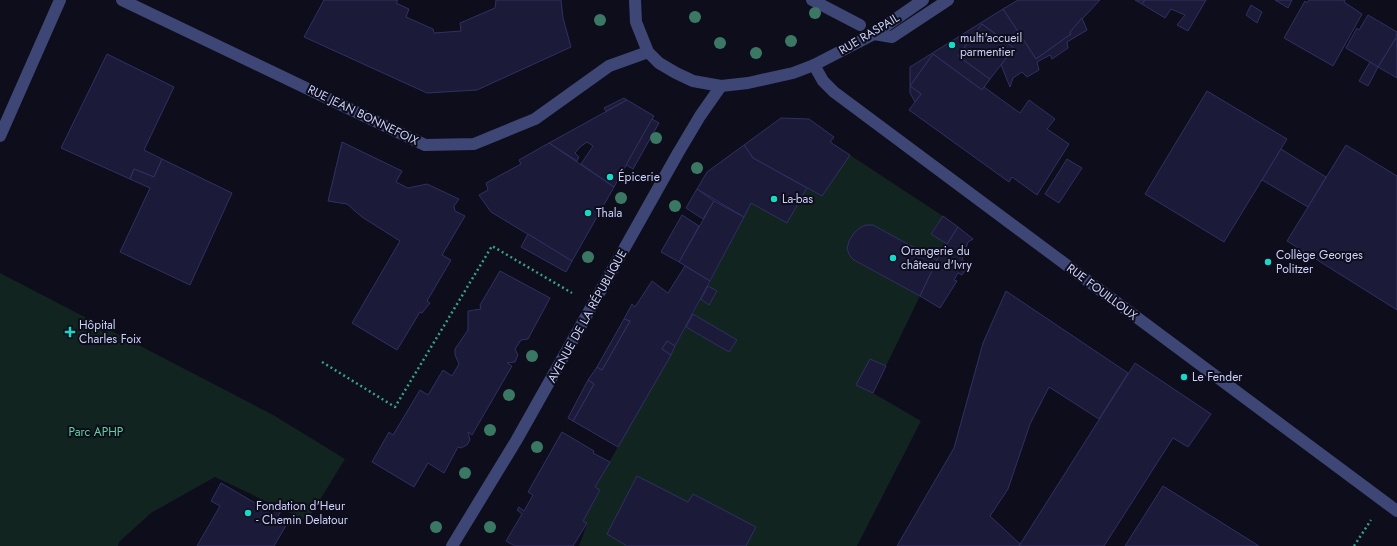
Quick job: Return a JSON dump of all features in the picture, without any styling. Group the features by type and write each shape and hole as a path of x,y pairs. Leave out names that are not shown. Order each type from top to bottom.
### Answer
{"street":[{"path":"0,136 60,0"},
{"name":"RUE JEAN BONNEFOIX","path":"122,0 426,145 474,144 535,119 609,66 648,52"},
{"path":"635,0 636,22 648,52"},
{"path":"812,0 860,25"},
{"name":"RUE RASPAIL","path":"648,52 659,63 693,81 721,86 748,83 793,73 814,65 874,34 923,0"},
{"path":"874,34 892,37 948,0"},
{"name":"RUE FOUILLOUX","path":"814,65 822,81 834,92 1397,510"},
{"name":"AVENUE DE LA RÉPUBLIQUE","path":"452,546 516,441 594,305 678,153 700,116 721,86"}],"path":[{"path":"322,362 394,407 492,246 594,305"},
{"path":"1354,546 1363,531"}],"green space":[{"path":"850,155 943,216 931,233 947,244 937,260 873,225 863,227 856,232 850,239 847,249 850,256 854,260 920,296 886,366 870,359 857,385 921,421 857,546 579,546 587,524 583,521 600,490 595,487 686,327 729,352 737,340 693,314 701,299 709,305 717,292 708,286 751,203 807,188 822,196"},
{"name":"Parc APHP","path":"0,273 275,416 345,459 307,521 215,477 151,513 119,542 118,546 0,546"}],"building":[{"path":"324,0 398,0 396,3 409,9 406,17 433,29 434,33 461,31 460,23 495,8 496,0 561,0 563,18 571,47 477,90 427,93 304,37"},
{"path":"1018,0 1100,0 1070,32 1071,34 1036,59 1003,9"},
{"path":"1135,0 1145,0 1142,4"},
{"path":"1145,0 1206,0 1188,31 1177,25 1185,15 1171,9 1165,18 1142,4"},
{"path":"1275,0 1292,0 1288,8"},
{"path":"1309,0 1345,0 1344,2 1362,14 1333,66 1284,38 1305,1 1307,3"},
{"path":"1251,5 1262,12 1257,23 1246,15"},
{"path":"1003,9 1036,59 1071,34 1070,32 1082,18 1087,30 1067,42 1068,48 1052,59 1050,55 1037,62 1039,70 1027,77 1022,72 1013,78 1010,87 1001,65 1014,48 982,24 958,56 990,79 982,90 933,54 910,86 910,67"},
{"path":"1368,15 1397,32 1396,38 1378,67 1346,48 1357,28 1359,30"},
{"path":"982,24 1014,48 990,79 958,56"},
{"path":"1396,38 1397,39 1397,78 1378,67"},
{"path":"107,54 174,87 144,150 162,159 154,177 134,169 130,179 61,148"},
{"path":"933,54 982,90 984,87 1020,113 1029,100 1055,119 1047,129 1069,144 1037,195 1012,177 1009,182 909,110 921,94 910,86"},
{"path":"1370,62 1378,67 1368,86 1359,81"},
{"path":"910,86 921,94 915,102 910,93"},
{"path":"1207,91 1287,139 1224,242 1145,194"},
{"path":"624,98 627,100 606,111 604,108"},
{"path":"627,100 654,116 614,187 581,164 593,146 587,142 580,147 575,153 579,157 577,161 549,143"},
{"path":"781,118 809,119 834,137 830,142 850,155 822,196 753,158 744,145"},
{"path":"652,119 659,123 633,169 626,165"},
{"path":"342,142 402,171 396,182 408,188 427,184 459,199 454,206 455,211 465,216 442,255 451,260 427,301 430,303 422,313 420,312 397,350 352,323 400,241 362,217 347,204 328,201"},
{"path":"549,143 614,187 572,261 491,212 479,195 488,190 486,183 521,164 519,160"},
{"path":"744,145 753,158 807,188 787,223 751,203 744,217 697,189 707,172"},
{"path":"1346,145 1397,176 1397,310 1287,241"},
{"path":"1281,149 1326,177 1308,207 1262,180"},
{"path":"162,159 232,193 190,285 120,252 150,188 130,179 134,169 154,177"},
{"path":"1067,159 1082,168 1059,203 1045,194"},
{"path":"697,189 714,201 703,219 686,208"},
{"path":"714,201 744,217 710,281 679,262"},
{"path":"682,215 699,226 679,262 661,252"},
{"path":"943,216 958,227 947,244 931,234"},
{"name":"Orangerie du château d'Ivry","path":"866,225 873,225 937,260 920,296 854,260 850,256 847,249 849,241 854,233"},
{"path":"958,227 973,239 968,242 962,260 969,264 962,275 958,273 954,280 957,281 940,308 920,296 937,260"},
{"path":"528,234 572,261 566,272 521,247"},
{"path":"685,266 710,281 675,346 667,341 662,349 671,355 618,447 573,421 594,384 588,380 597,367 602,370 630,321 624,319 632,304 635,307 652,281 668,293"},
{"path":"500,271 550,298 528,339 521,340 515,349 518,355 515,362 507,363 512,366 472,435 468,432 470,440 467,445 461,448 458,447 444,473 428,463 414,487 372,462 389,432 393,435 420,390 428,395 443,370 452,376 459,364 455,355 455,349 468,330 468,311 481,309 480,305"},
{"path":"708,286 717,291 709,305 701,299"},
{"path":"1006,291 1128,373 1099,419 1049,387 1030,424 1008,489 990,516 1020,544 1019,546 897,546 954,448 983,343"},
{"path":"693,314 737,340 729,352 686,327"},
{"path":"624,319 630,321 602,370 597,367"},
{"path":"667,341 675,346 671,355 662,349"},
{"path":"870,359 886,366 873,393 856,385"},
{"path":"1135,363 1211,414 1188,447 1173,438 1104,546 1019,546"},
{"path":"588,380 594,384 573,421 568,418"},
{"path":"562,432 594,451 593,453 610,462 595,487 600,490 583,521 587,523 573,546 515,546 506,541 522,514 517,510 519,507 524,511 533,495 528,492"},
{"path":"637,476 688,502 693,494 756,527 746,546 627,546 607,534"},
{"name":"Fondation d'Heur - Chemin Delatour","path":"221,483 267,510 270,503 282,509 278,516 288,522 274,546 197,546 220,506 211,501"},
{"path":"1163,486 1259,546 1125,546"}],"place":[{"name":"multi'accueil parmentier","path":"952,45"},
{"name":"Épicerie","path":"610,177"},
{"name":"La-bas","path":"774,199"},
{"name":"Thala","path":"588,213"},
{"name":"Orangerie du château d'Ivry","path":"893,258"},
{"name":"Collège Georges Politzer","path":"1268,262"},
{"name":"Hôpital Charles Foix","path":"70,332"},
{"name":"Le Fender","path":"1184,377"},
{"name":"Fondation d'Heur - Chemin Delatour","path":"248,513"}]}
